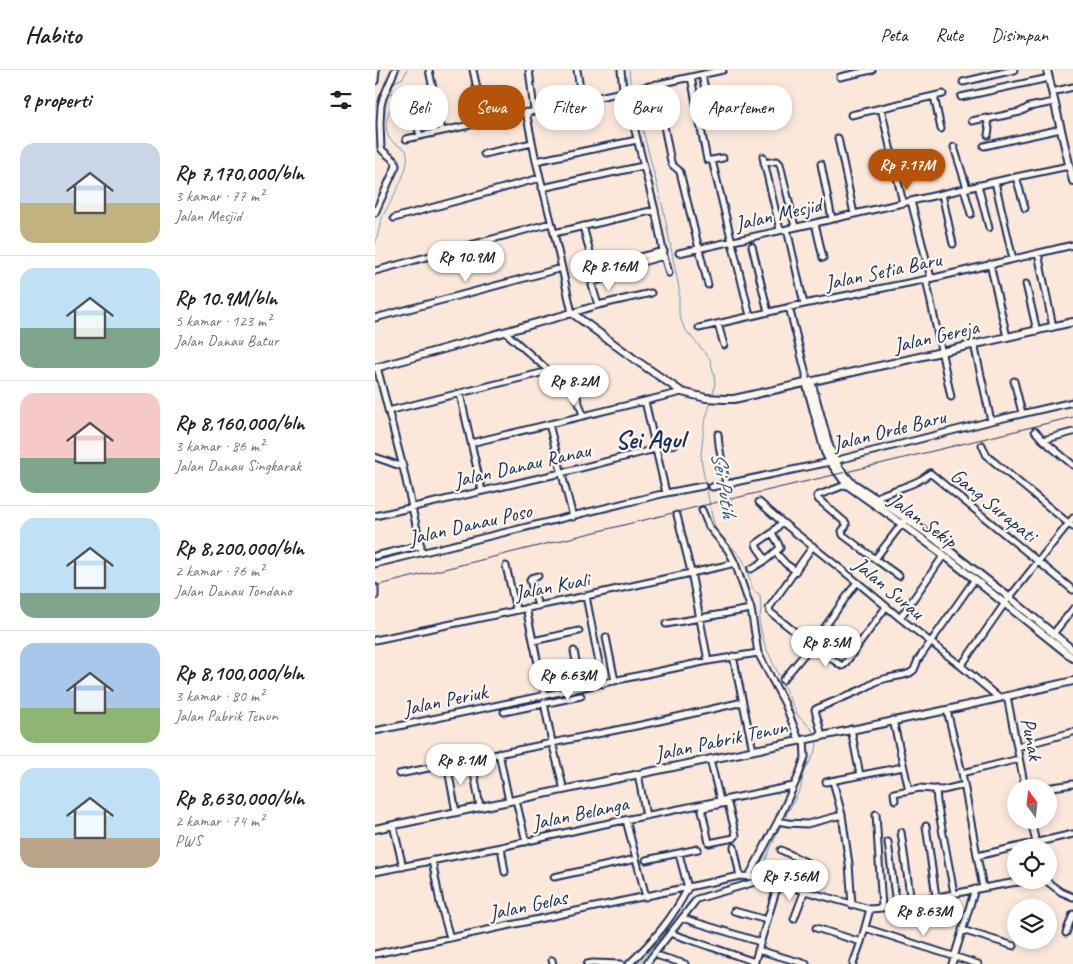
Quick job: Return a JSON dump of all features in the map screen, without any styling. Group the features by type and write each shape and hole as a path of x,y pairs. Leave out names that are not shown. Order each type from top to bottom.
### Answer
{"street":[{"path":"375,81 376,70"},
{"path":"375,213 396,166 395,161 381,148 380,124 383,98 395,70"},
{"path":"429,70 442,131"},
{"path":"473,70 476,85"},
{"path":"529,70 534,110 526,112 539,178 554,233 572,313 682,392"},
{"path":"577,70 579,85"},
{"path":"621,70 622,85"},
{"path":"652,85 723,70"},
{"path":"840,78 871,70"},
{"path":"963,82 1015,70"},
{"path":"1047,70 1073,178"},
{"path":"702,75 704,85"},
{"path":"691,77 709,160 749,312"},
{"path":"961,98 1049,78"},
{"path":"656,84 672,166 680,172 708,285"},
{"path":"1052,92 1073,87"},
{"path":"851,115 943,94"},
{"path":"934,96 941,129"},
{"path":"972,121 1020,112 1029,107 1055,102"},
{"path":"881,108 903,203"},
{"path":"987,119 988,135"},
{"path":"406,138 458,127"},
{"path":"984,146 1061,129"},
{"path":"418,130 419,136"},
{"path":"635,130 669,273"},
{"path":"838,138 854,214"},
{"path":"536,161 637,140"},
{"path":"484,154 532,142"},
{"path":"954,146 971,214"},
{"path":"709,160 723,158"},
{"path":"780,230 763,160 777,161 779,164 795,227"},
{"path":"821,164 832,219"},
{"path":"542,188 643,166"},
{"name":"Jalan Mesjid","path":"679,252 1069,166"},
{"path":"1016,177 1025,208"},
{"path":"394,218 539,178"},
{"path":"995,182 1013,259"},
{"path":"978,186 989,228"},
{"path":"943,194 953,244"},
{"path":"911,201 929,279 951,397"},
{"path":"554,233 655,210"},
{"path":"375,271 551,222"},
{"path":"815,223 823,258"},
{"path":"583,226 594,268 664,253"},
{"path":"787,229 804,304"},
{"name":"Jalan Setia Baru","path":"699,328 789,307 929,279 1073,245"},
{"path":"752,246 769,312"},
{"path":"598,305 592,285 593,282 609,277 613,270 664,253"},
{"path":"1037,253 1053,327"},
{"path":"990,264 1007,337"},
{"path":"375,318 562,268"},
{"path":"1026,284 1037,331"},
{"path":"422,552 403,467 376,367 598,305 651,293"},
{"name":"Jalan Sekip","path":"789,307 825,452 849,484 904,521 932,537 1073,658"},
{"name":"Jalan Gereja","path":"682,392 706,398 734,399 1073,322"},
{"path":"719,324 723,345"},
{"path":"505,332 549,371 560,375 573,387 583,415"},
{"path":"974,344 991,421"},
{"path":"388,411 549,371"},
{"path":"1014,380 1022,413"},
{"path":"471,443 682,392"},
{"path":"460,394 482,491"},
{"path":"645,401 666,494"},
{"name":"Jalan Orde Baru","path":"712,487 832,461 1073,402"},
{"path":"549,424 573,517"},
{"path":"1035,431 1073,465"},
{"path":"1043,440 1073,432"},
{"path":"718,434 719,450 726,484"},
{"name":"Jalan Danau Ranau","path":"375,516 561,473 675,444"},
{"path":"982,444 987,456 1071,525"},
{"path":"375,457 403,467"},
{"name":"Gang Surapati","path":"875,498 920,481 930,473 1038,562"},
{"path":"849,484 819,494 817,499 845,523 846,526 842,531 843,535 899,576"},
{"name":"Jalan Sekip","path":"849,484 875,498 975,579 1073,650"},
{"name":"Jalan Danau Poso","path":"375,564 703,486"},
{"name":"Jalan Surau","path":"759,502 999,698"},
{"path":"647,964 697,899 756,878 805,757 804,739 758,653 751,609 735,562 728,550 709,527 702,510"},
{"path":"677,515 691,572 708,661"},
{"path":"961,666 1007,601 1071,525 1073,518"},
{"path":"875,559 904,521"},
{"path":"766,560 756,544 772,533 782,522"},
{"path":"751,569 766,560 780,547 772,533"},
{"path":"375,556 421,544"},
{"path":"813,546 769,608 769,611 841,666 844,665 886,607"},
{"path":"775,552 786,564 796,570"},
{"path":"900,618 944,555"},
{"name":"Jalan Kuali","path":"375,640 586,596 735,562"},
{"path":"1038,562 1073,590"},
{"path":"506,566 516,610"},
{"path":"538,576 530,580 538,606"},
{"path":"820,736 815,710 877,681 904,676 910,673 975,579"},
{"path":"783,680 812,645 857,582"},
{"path":"375,587 375,596"},
{"path":"586,596 603,684"},
{"path":"526,608 545,696"},
{"path":"666,624 751,609"},
{"path":"1053,634 1073,609"},
{"path":"533,641 579,631"},
{"path":"606,637 615,681"},
{"path":"574,651 581,688"},
{"name":"Jalan Periuk","path":"375,731 708,661 758,653"},
{"path":"733,656 753,750"},
{"name":"Jalan Pabrik Tenun","path":"375,829 947,710 1073,681"},
{"path":"505,712 581,696"},
{"name":"Punak","path":"1007,696 1023,779"},
{"path":"399,774 646,724 743,702"},
{"path":"544,703 564,790"},
{"path":"947,710 962,774 983,888"},
{"path":"893,720 909,790"},
{"path":"851,729 860,775"},
{"path":"1017,747 1073,732"},
{"path":"499,753 526,842"},
{"path":"710,759 721,802"},
{"path":"962,774 1019,759"},
{"path":"447,764 457,812"},
{"path":"826,782 903,767"},
{"path":"474,773 480,807"},
{"path":"638,774 646,816"},
{"path":"833,781 842,815 849,864 852,905"},
{"path":"1057,786 1073,784"},
{"name":"Jalan Belanga","path":"375,872 793,786"},
{"path":"895,800 894,793 925,787 943,790 964,786"},
{"path":"937,789 937,802 954,894"},
{"path":"721,802 728,804 736,835 734,838 709,843 702,810 721,802"},
{"path":"876,814 882,908"},
{"path":"779,821 807,824 842,815"},
{"path":"627,820 646,897"},
{"path":"393,825 403,867"},
{"path":"926,826 936,897"},
{"path":"901,832 911,902"},
{"path":"1057,839 1073,834"},
{"path":"888,842 896,905"},
{"path":"501,847 505,872"},
{"path":"734,847 740,876"},
{"path":"646,860 698,849"},
{"path":"781,850 814,866 795,919"},
{"path":"977,856 1007,850"},
{"path":"629,964 659,933 678,908 687,888 679,854"},
{"path":"554,876 636,859"},
{"path":"432,860 440,903 450,938"},
{"name":"Jalan Gelas","path":"375,954 740,876 756,878 870,909 1007,884"},
{"path":"670,933 754,963 778,884"},
{"path":"952,964 975,889"},
{"path":"1057,889 1073,898"},
{"path":"853,964 870,909"},
{"path":"734,911 767,920"},
{"path":"1066,933 1073,914"},
{"path":"682,918 760,942"},
{"path":"816,928 861,942"},
{"path":"865,928 978,964"},
{"path":"962,930 1007,944"},
{"path":"758,950 805,964"},
{"path":"659,956 685,964"},
{"path":"587,964 593,962 621,964"}],"waterway":[{"path":"375,245 382,218 400,184 406,166 406,150 389,138 386,122 393,103 392,83 403,78 407,70"},
{"name":"Sei Putih","path":"629,70 631,85"},
{"name":"Sei Putih","path":"643,130 663,208 679,288 679,314 684,328 710,359 715,383 713,395"},
{"name":"Sei Putih","path":"711,401 704,425 701,454 716,530 742,558 753,590 760,595 761,611 759,621 767,650 798,716 811,728 814,735"},
{"name":"Sei Putih","path":"784,819 801,788 803,775 816,750 816,741"},
{"name":"Sei Putih","path":"758,876 782,823"},
{"name":"Sei Putih","path":"638,964 674,923 689,902 697,895 725,888"}],"railway":[{"path":"375,586 1073,417"}],"district":[{"name":"Sei Agul","path":"650,439"}]}
